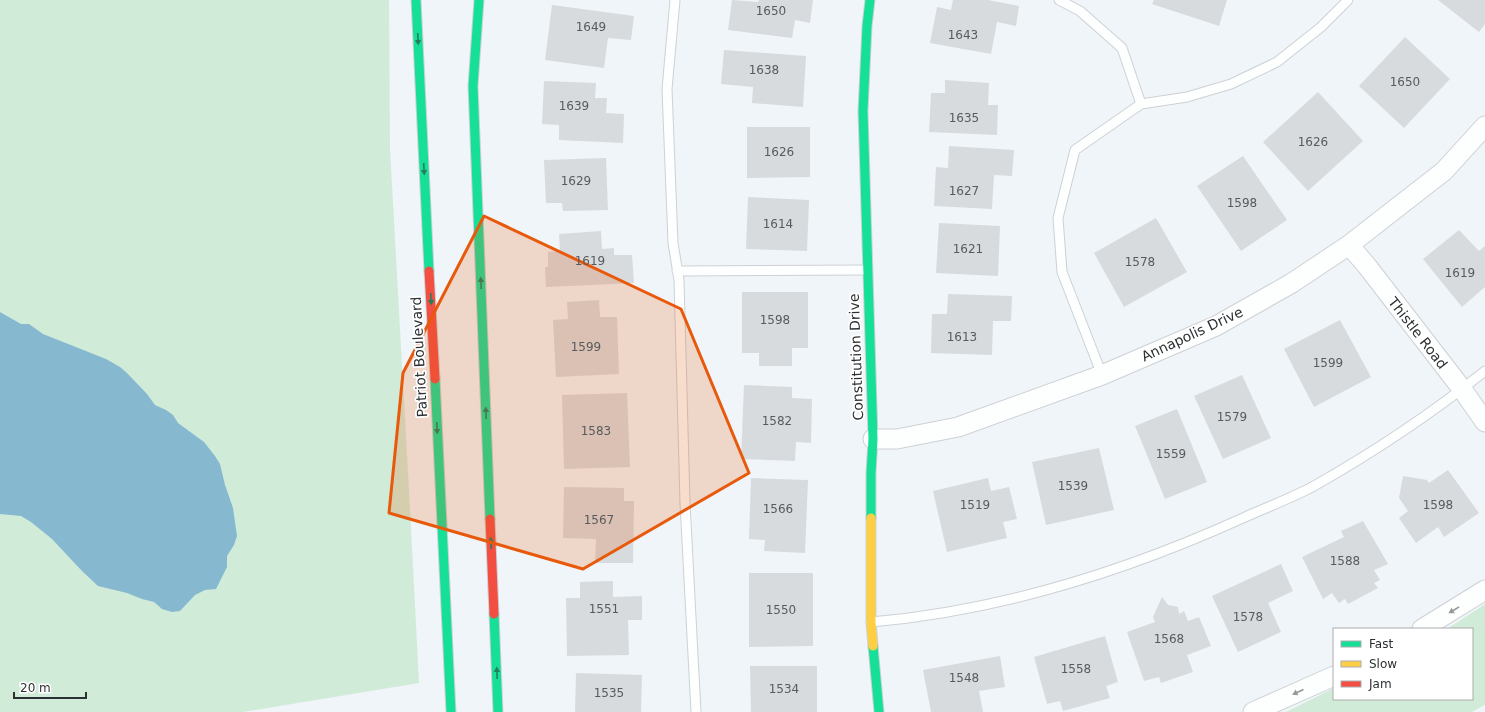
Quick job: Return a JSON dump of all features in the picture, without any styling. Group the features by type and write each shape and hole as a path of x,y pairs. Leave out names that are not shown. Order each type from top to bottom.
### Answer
{"main road":[{"name":"Patriot Boulevard","path":"416,0 451,712"},
{"path":"479,0 472,86 498,712"},
{"name":"Constitution Drive","path":"870,0 867,26 863,111 873,439 871,481 871,622 879,712"}],"street":[{"name":"Annapolis Drive","path":"873,439 897,439 958,427 1102,375 1216,326 1292,283 1349,245 1444,170 1485,126"},
{"name":"Thistle Road","path":"1349,245 1462,389 1485,422"},
{"path":"1424,628 1485,590"},
{"path":"1253,712 1333,676"}],"lane":[{"path":"675,0 667,89 673,243 677,271 685,503 696,712"},
{"path":"1059,0 1080,11 1122,48 1141,104"},
{"path":"1102,375 1062,272 1058,218 1075,150 1141,104 1188,97 1231,84 1278,62 1321,27 1348,0"},
{"path":"677,271 867,270"},
{"path":"871,622 903,619 994,603 1090,577 1199,538 1312,487 1392,440 1485,371"}],"highlighted area":[{"path":"484,216 681,309 749,473 583,569 389,513 403,373"}],"green space":[{"path":"0,0 389,0 390,149 419,683 243,712 0,712"},
{"path":"1485,604 1485,705 1472,712 1286,712 1333,688 1333,700 1473,700 1473,628 1449,628"}],"water":[{"path":"0,312 21,324 29,324 43,334 106,359 120,367 147,394 155,405 173,415 178,423 204,442 215,456 220,464 233,508 237,536 234,545 227,556 227,567 216,589 205,590 195,595 180,611 172,612 162,609 154,602 127,593 98,586 52,539 31,522 21,516 0,514"}],"building":[{"path":"732,0 758,2 759,0 813,0 810,23 795,20 792,38 728,30"},
{"path":"953,0 988,0 1019,6 1016,26 997,22 991,54 930,43 937,7 951,10"},
{"path":"1154,0 1227,0 1219,26 1152,4"},
{"path":"1438,0 1485,0 1485,24 1479,32"},
{"path":"552,5 634,16 631,40 608,38 604,68 545,60"},
{"path":"1405,37 1450,79 1404,128 1359,86"},
{"path":"724,50 806,56 803,107 752,103 753,87 721,84"},
{"path":"945,80 989,83 988,105 998,105 997,135 929,132 931,93 945,93"},
{"path":"544,81 596,83 595,98 607,98 606,113 624,114 623,143 559,140 559,125 542,124"},
{"path":"1318,92 1363,141 1308,191 1263,142"},
{"path":"747,127 810,127 810,177 747,178"},
{"path":"949,146 1014,150 1012,176 994,175 992,209 934,206 936,167 948,168"},
{"path":"1243,156 1287,220 1241,251 1197,186"},
{"path":"606,158 608,210 563,211 562,203 546,203 544,160"},
{"path":"748,197 809,200 807,251 746,249"},
{"path":"1156,218 1187,272 1124,307 1094,253"},
{"path":"939,223 1000,226 998,276 936,273"},
{"path":"1459,230 1479,251 1485,246 1485,287 1462,307 1423,259"},
{"path":"601,231 602,249 614,248 614,255 632,255 634,283 546,287 545,267 548,267 548,252 560,251 559,234"},
{"path":"742,292 808,292 808,348 792,348 792,366 759,366 759,353 742,353"},
{"path":"948,294 1012,296 1011,321 993,321 992,355 931,353 932,314 947,314"},
{"path":"599,300 600,317 617,317 619,374 556,377 553,320 568,319 567,302"},
{"path":"1340,320 1371,377 1314,407 1284,349"},
{"path":"1242,375 1271,438 1223,459 1194,396"},
{"path":"744,385 792,387 792,398 812,399 811,443 796,442 795,461 741,459"},
{"path":"627,393 630,467 564,469 562,395"},
{"path":"1177,409 1207,482 1165,499 1135,426"},
{"path":"1099,448 1114,510 1046,525 1032,462"},
{"path":"1448,470 1479,513 1444,537 1438,527 1416,543 1399,518 1408,511 1399,498 1403,476 1427,480 1429,483"},
{"path":"751,478 808,480 805,553 764,551 765,540 749,539"},
{"path":"988,478 991,491 1009,487 1017,519 1003,522 1007,538 947,552 933,491"},
{"path":"564,487 624,488 624,501 634,501 633,563 595,563 596,539 563,538"},
{"path":"1363,521 1388,564 1374,570 1380,580 1374,583 1378,588 1348,604 1345,599 1339,603 1332,593 1323,599 1302,557 1344,537 1341,531"},
{"path":"1281,564 1293,591 1268,603 1281,632 1238,652 1212,596"},
{"path":"749,573 813,573 813,646 749,647"},
{"path":"613,581 613,597 642,596 642,620 628,620 629,655 567,656 566,598 580,598 580,582"},
{"path":"1162,597 1168,605 1178,607 1179,614 1184,611 1188,621 1199,617 1211,646 1187,655 1193,672 1161,683 1159,677 1144,681 1127,632 1155,622 1153,617"},
{"path":"1105,636 1118,682 1106,686 1110,698 1063,711 1060,701 1047,704 1034,657"},
{"path":"1000,656 1005,687 979,691 983,712 931,712 923,670"},
{"path":"750,666 817,666 817,712 751,712"},
{"path":"576,673 642,675 641,712 575,712"}],"traffic: fast":[{"path":"416,0 429,271"},
{"path":"479,0 473,86 490,519"},
{"path":"870,0 867,26 863,111 873,439 871,518"},
{"path":"435,379 451,712"},
{"path":"494,614 498,712"},
{"path":"873,646 879,712"}],"traffic: slow":[{"path":"871,518 871,622 873,646"}],"traffic: jam":[{"path":"429,271 435,379"},
{"path":"490,519 494,614"}]}
